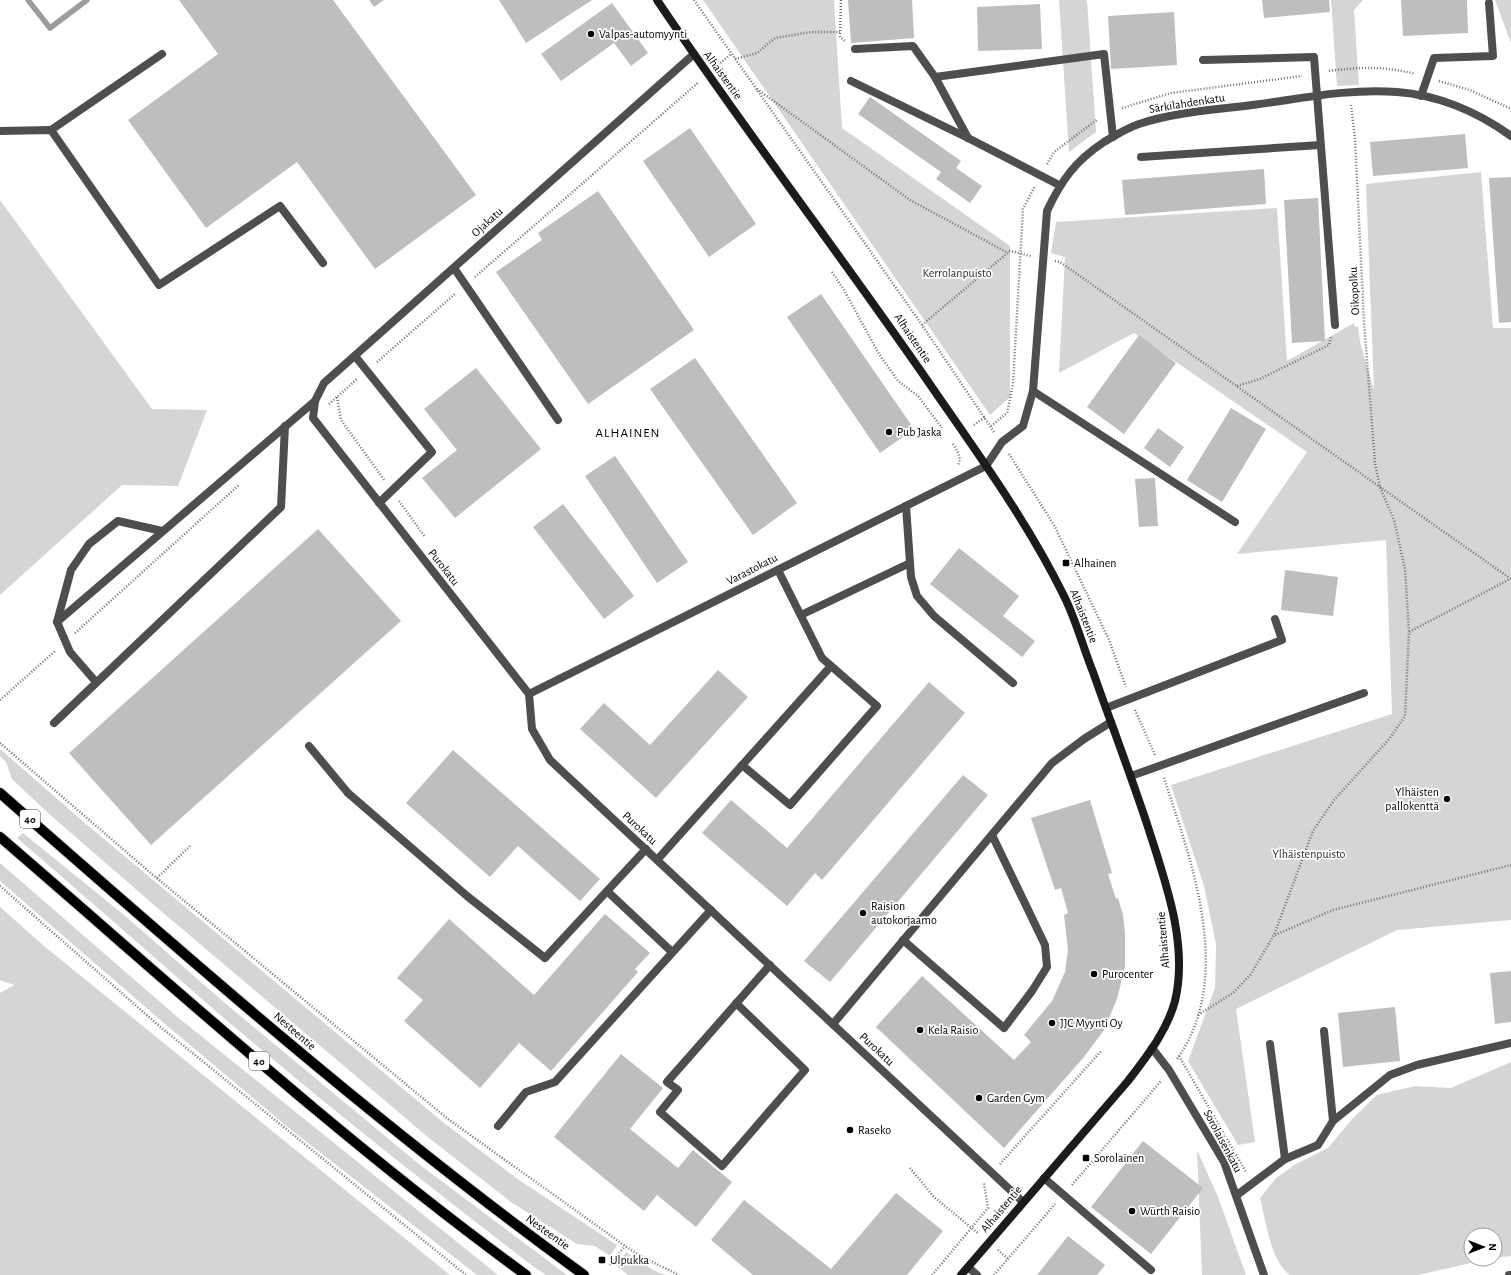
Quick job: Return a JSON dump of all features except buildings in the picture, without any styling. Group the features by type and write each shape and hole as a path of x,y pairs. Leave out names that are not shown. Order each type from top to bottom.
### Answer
{"main road":[{"name":"Nesteentie","path":"0,793 308,1059 505,1217 584,1275"},
{"name":"40","path":"0,838 384,1165 526,1275"}],"street":[{"name":"Alhaistentie","path":"657,0 694,54 880,312 986,466 1030,533 1065,599 1131,776 1174,911 1178,973 1175,999 1165,1026 1152,1048 1128,1081 961,1275"},
{"path":"1421,96 1434,58 1493,56 1489,2"},
{"path":"855,49 913,46 935,77 968,138"},
{"path":"0,131 51,130 162,54"},
{"name":"Ojakatu","path":"313,418 315,401 324,383 694,54"},
{"path":"935,77 1104,54 1113,137"},
{"path":"1203,60 1314,57 1335,325"},
{"path":"851,81 968,138 1059,186"},
{"name":"Särkilahdenkatu","path":"986,466 1002,442 1023,426 1033,391 1042,258 1047,211 1059,186 1079,161 1113,137 1138,124 1178,115 1349,93 1397,92 1442,100 1474,113 1511,136"},
{"path":"51,130 159,285 280,206 323,262"},
{"path":"1141,157 1320,145"},
{"path":"454,268 558,420"},
{"path":"355,356 432,452 379,503"},
{"path":"1033,391 1235,522"},
{"path":"57,622 315,401"},
{"name":"Purokatu","path":"313,418 529,694 532,729 550,760 1023,1202"},
{"path":"54,722 281,507 285,426"},
{"name":"Varastokatu","path":"529,694 986,466"},
{"path":"906,506 911,577 917,596 934,616 1013,683"},
{"path":"96,682 70,652 57,622 71,570 88,544 118,521 162,531"},
{"path":"801,615 910,563"},
{"path":"742,765 790,805 877,706 822,658 778,570"},
{"path":"1106,708 1282,640 1275,619"},
{"path":"658,860 831,666"},
{"path":"1131,776 1364,693"},
{"path":"833,1024 1052,763 1084,739 1111,722"},
{"path":"309,746 348,793 467,896 545,958 646,849"},
{"path":"904,940 1004,1028 1047,967 1045,945 992,835"},
{"path":"607,891 672,952"},
{"path":"498,1126 526,1092 555,1082 711,910"},
{"path":"736,1004 805,1070 722,1166 660,1112 678,1090 667,1082 770,965"},
{"path":"1324,1031 1333,1121"},
{"path":"1236,1195 1285,1159 1318,1144 1333,1121 1390,1074 1511,1043"},
{"path":"1270,1044 1285,1159"},
{"name":"Sorolaisenkatu","path":"1152,1048 1169,1070 1224,1162 1264,1275"},
{"path":"1044,1178 1151,1270"},
{"path":"968,1267 977,1275"}],"path":[{"path":"694,0 922,324 1002,442 1054,525 1108,640 1130,698 1159,765 1192,865 1205,933 1205,985 1198,1016 1187,1045 1158,1085 994,1275"},
{"path":"841,0 840,37 855,49"},
{"path":"735,59 757,53 775,38 811,32 840,32"},
{"path":"698,83 702,87"},
{"path":"755,88 910,200 1008,253"},
{"name":"Oikopolku","path":"1198,1016 1234,993 1251,974 1274,935 1313,831 1334,800 1390,738 1405,716 1410,632 1405,569 1394,520 1380,487 1374,447 1364,322 1355,139 1349,93"},
{"path":"922,324 1010,251 1060,262 1511,579 1410,632"},
{"path":"831,271 844,290 879,354 898,381 918,396 946,434"},
{"path":"1237,386 1272,373 1329,345 1335,325"},
{"path":"337,397 341,420 428,541"},
{"path":"951,440 958,453 960,462 956,468"},
{"path":"0,743 157,878 448,1120 625,1246 644,1258 679,1275"},
{"path":"157,878 191,844"},
{"path":"1274,935 1333,910 1511,865"},
{"path":"0,886 158,1025 466,1275"},
{"path":"932,1275 988,1208 984,1182 1102,1050"},
{"path":"1179,1056 1235,1151 1252,1183"},
{"path":"910,1168 934,1197 972,1228"},
{"path":"610,1265 625,1246"}],"green space":[{"name":"Kerrolanpuisto","path":"703,0 834,0 842,128 1010,246 1010,397 990,415"},
{"path":"1059,0 1087,0 1096,132 1069,152"},
{"path":"1331,0 1363,0 1354,10 1359,85 1337,86"},
{"path":"1495,0 1511,0 1511,43"},
{"name":"Ylhäistenpuisto","path":"1481,172 1493,328 1511,328 1511,920 1397,930 1236,1009 1255,1142 1238,1145 1188,1061 1215,988 1216,944 1204,886 1171,785 1392,714 1386,540 1237,554 1307,452 1134,333 1059,373 1065,257 1051,253 1056,222 1277,208 1287,361 1354,323 1355,327 1358,326 1360,342 1374,390 1366,184"},
{"path":"0,200 152,409 207,410 178,486 122,485 0,595"},
{"path":"0,749 86,824 444,1123 519,1180 617,1245 610,1256 595,1246 577,1244 511,1202 429,1138 154,905 48,813 12,779 6,762 0,756"},
{"path":"23,833 124,915 226,1004 420,1165 567,1275 546,1275 534,1267 414,1174 335,1110 218,1013 17,838"},
{"path":"0,863 175,1015 498,1275 477,1275 289,1128 165,1024 0,881"},
{"path":"0,907 44,946 450,1275 0,1275 0,993 14,985 0,980"},
{"path":"1511,1062 1511,1256 1503,1257 1503,1227 1463,1227 1463,1265 1418,1275 1290,1275 1283,1269 1273,1250 1260,1198 1276,1178 1296,1164 1328,1148 1352,1119 1377,1095 1415,1086 1451,1088"},
{"path":"1197,1150 1218,1197 1246,1275 1202,1275"},
{"path":"626,1252 653,1270 665,1275 628,1275 616,1265"}],"waterway":[{"path":"28,0 50,28 87,0"}],"place":[{"name":"Valpas-automyynti","path":"591,34"},
{"name":"Pub Jaska","path":"889,432"},
{"name":"Alhainen","path":"1066,563"},
{"name":"Ylhäisten pallokenttä","path":"1447,799"},
{"name":"Raision autokorjaamo","path":"863,913"},
{"name":"Purocenter","path":"1094,974"},
{"name":"JJC Myynti Oy","path":"1052,1023"},
{"name":"Kela Raisio","path":"920,1030"},
{"name":"Garden Gym","path":"979,1098"},
{"name":"Raseko","path":"850,1130"},
{"name":"Sorolainen","path":"1086,1158"},
{"name":"Würth Raisio","path":"1132,1211"},
{"name":"Ulpukka","path":"602,1260"}],"district":[{"name":"ALHAINEN","path":"628,433"}]}
